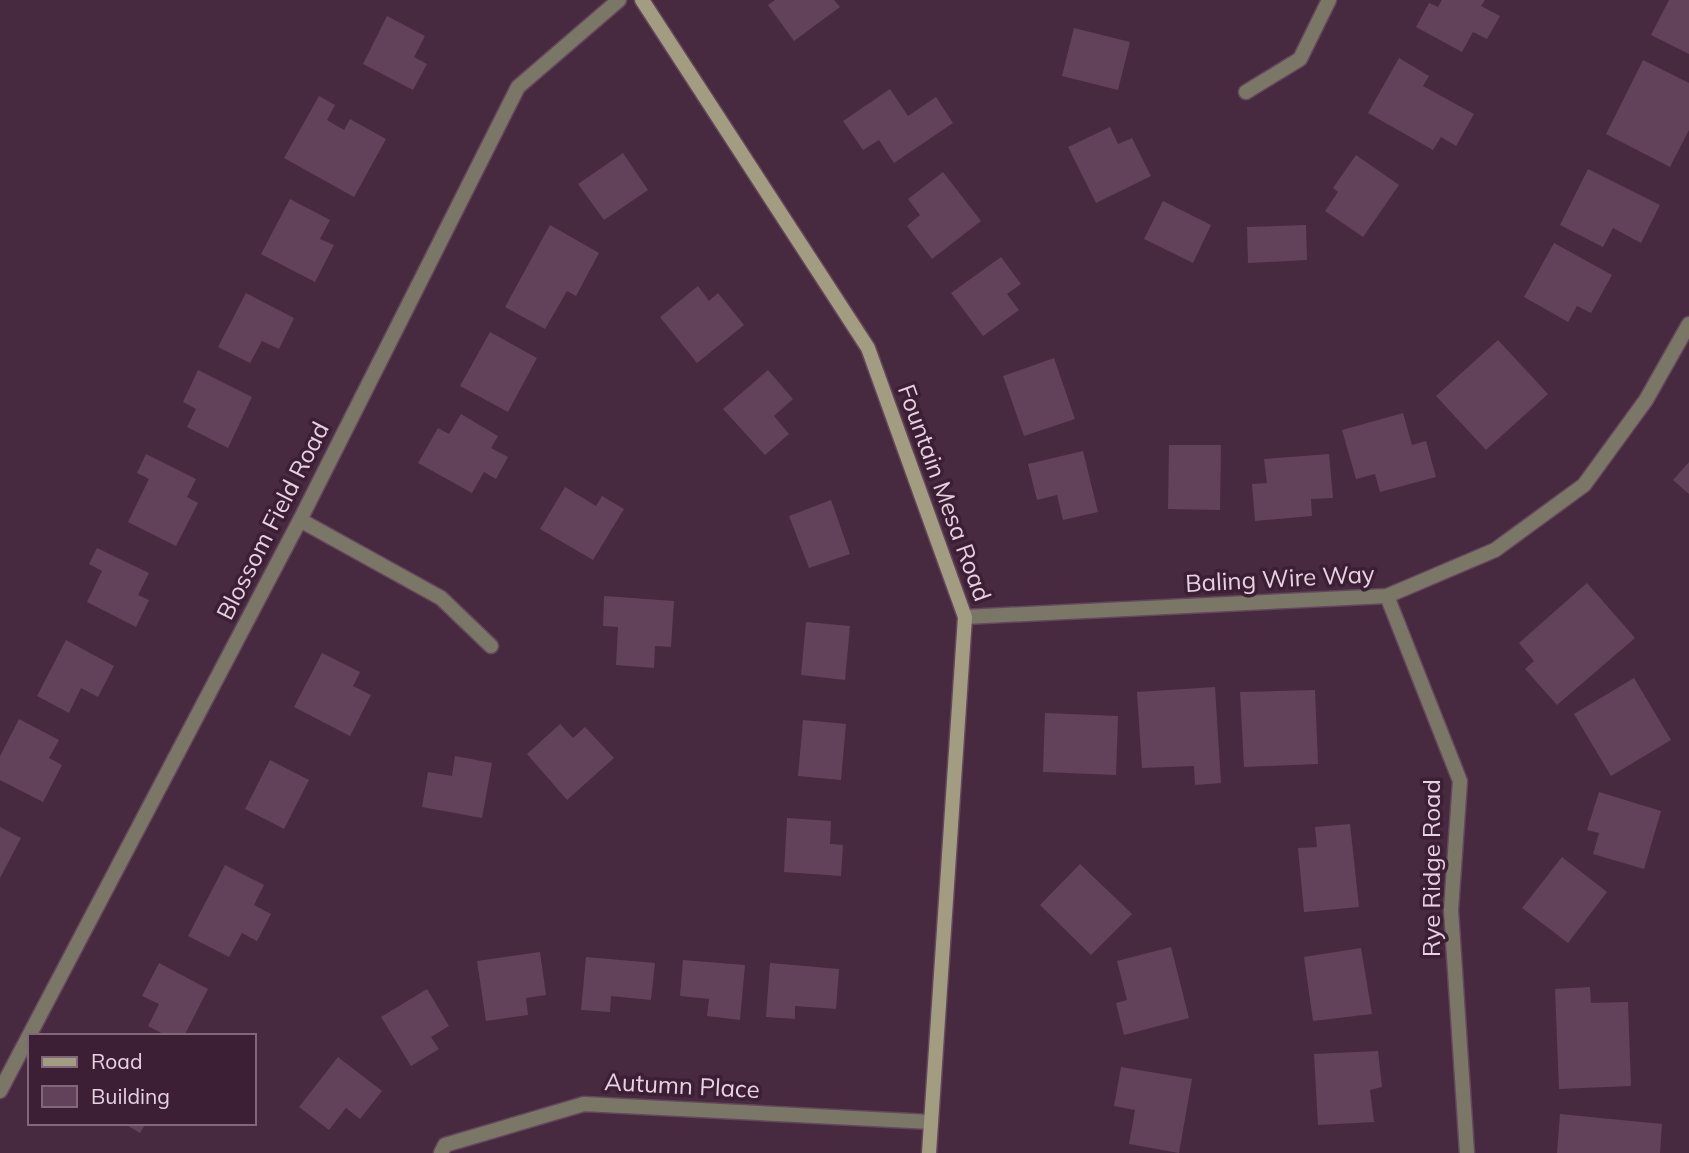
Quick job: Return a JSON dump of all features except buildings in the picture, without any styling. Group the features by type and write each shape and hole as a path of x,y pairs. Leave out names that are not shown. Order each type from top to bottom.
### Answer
{"main road":[{"name":"Fountain Mesa Road","path":"642,0 868,348 965,617 929,1153"}],"street":[{"name":"Blossom Field Road","path":"30,1034 300,520 518,87 620,0"},
{"path":"1247,92 1300,59 1329,0"},
{"name":"Baling Wire Way","path":"965,617 1387,596 1494,550 1584,485 1646,400 1689,325"},
{"path":"300,520 441,597 491,646"},
{"name":"Rye Ridge Road","path":"1387,596 1460,781 1451,910 1467,1153"},
{"name":"Blossom Field Road","path":"0,1091 28,1038"},
{"name":"Autumn Place","path":"441,1153 445,1145 584,1104 930,1122"}]}
